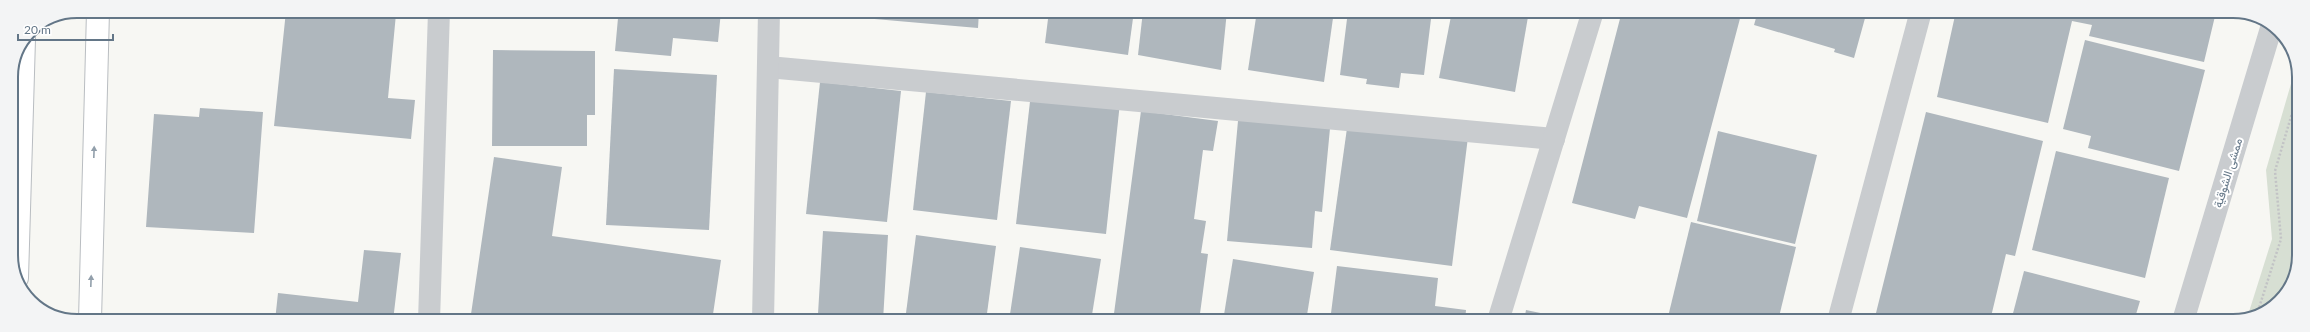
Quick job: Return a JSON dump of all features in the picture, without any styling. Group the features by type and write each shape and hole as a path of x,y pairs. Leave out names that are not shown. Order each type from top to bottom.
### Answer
{"main road":[{"path":"90,314 98,18"},
{"path":"18,244 24,54"}],"street":[{"path":"429,314 439,18"},
{"path":"763,314 769,18"},
{"path":"1500,314 1591,18"},
{"path":"1840,314 1919,18"},
{"name":"ممشى الشوقية","path":"2185,314 2270,32"},
{"path":"768,67 1554,139"}],"path":[{"path":"2259,307 2281,239 2275,171 2292,113"}],"shaded area":[{"path":"2292,80 2292,255 2290,270 2280,291 2262,306 2249,312 2272,239 2266,170"}],"building":[{"path":"285,18 396,18 388,98 415,100 411,139 274,126"},
{"path":"618,18 720,18 718,42 673,38 671,56 615,51"},
{"path":"863,18 979,18 978,28"},
{"path":"1048,18 1133,18 1128,55 1045,43"},
{"path":"1142,18 1226,18 1221,70 1138,55"},
{"path":"1256,18 1333,18 1324,82 1248,70"},
{"path":"1347,18 1431,18 1424,75 1401,73 1399,88 1366,84 1367,79 1340,75"},
{"path":"1451,18 1528,18 1515,92 1439,78"},
{"path":"1620,18 1740,18 1687,218 1639,206 1635,219 1572,203"},
{"path":"1756,18 1865,18 1854,58 1834,52 1835,49 1754,25"},
{"path":"1954,18 2215,18 2204,62 2089,36 2092,25 2072,21 2048,123 1937,97"},
{"path":"2085,40 2205,70 2179,171 2088,148 2091,136 2063,129"},
{"path":"493,50 595,51 595,115 587,115 587,146 492,146"},
{"path":"614,69 717,75 709,230 606,225"},
{"path":"820,82 901,91 887,222 806,214"},
{"path":"1032,84 1121,93 1106,234 1016,224"},
{"path":"926,92 1011,101 997,220 913,210"},
{"path":"200,108 263,112 254,233 146,227 154,114 199,117"},
{"path":"1239,110 1331,118 1322,212 1315,211 1312,248 1227,241"},
{"path":"1141,111 1218,121 1213,151 1203,150 1194,219 1206,221 1201,253 1208,254 1200,314 1114,314"},
{"path":"1926,112 2043,141 2015,256 2006,254 1992,314 1876,314"},
{"path":"1348,121 1468,137 1452,266 1330,250"},
{"path":"1718,131 1817,155 1795,244 1697,221"},
{"path":"2056,151 2169,178 2145,278 2032,250"},
{"path":"494,157 562,167 552,236 721,260 713,314 471,314"},
{"path":"1691,222 1796,247 1780,314 1669,314"},
{"path":"823,231 888,235 883,314 818,314"},
{"path":"916,235 996,246 987,314 906,314"},
{"path":"1020,247 1101,259 1092,314 1010,314"},
{"path":"364,250 401,253 394,314 276,314 278,293 358,302"},
{"path":"1233,259 1314,272 1307,314 1224,314"},
{"path":"1337,266 1438,278 1435,306 1466,310 1466,314 1331,314"},
{"path":"2024,271 2140,301 2136,314 2013,314"},
{"path":"1526,310 1545,314 1525,314"}]}
